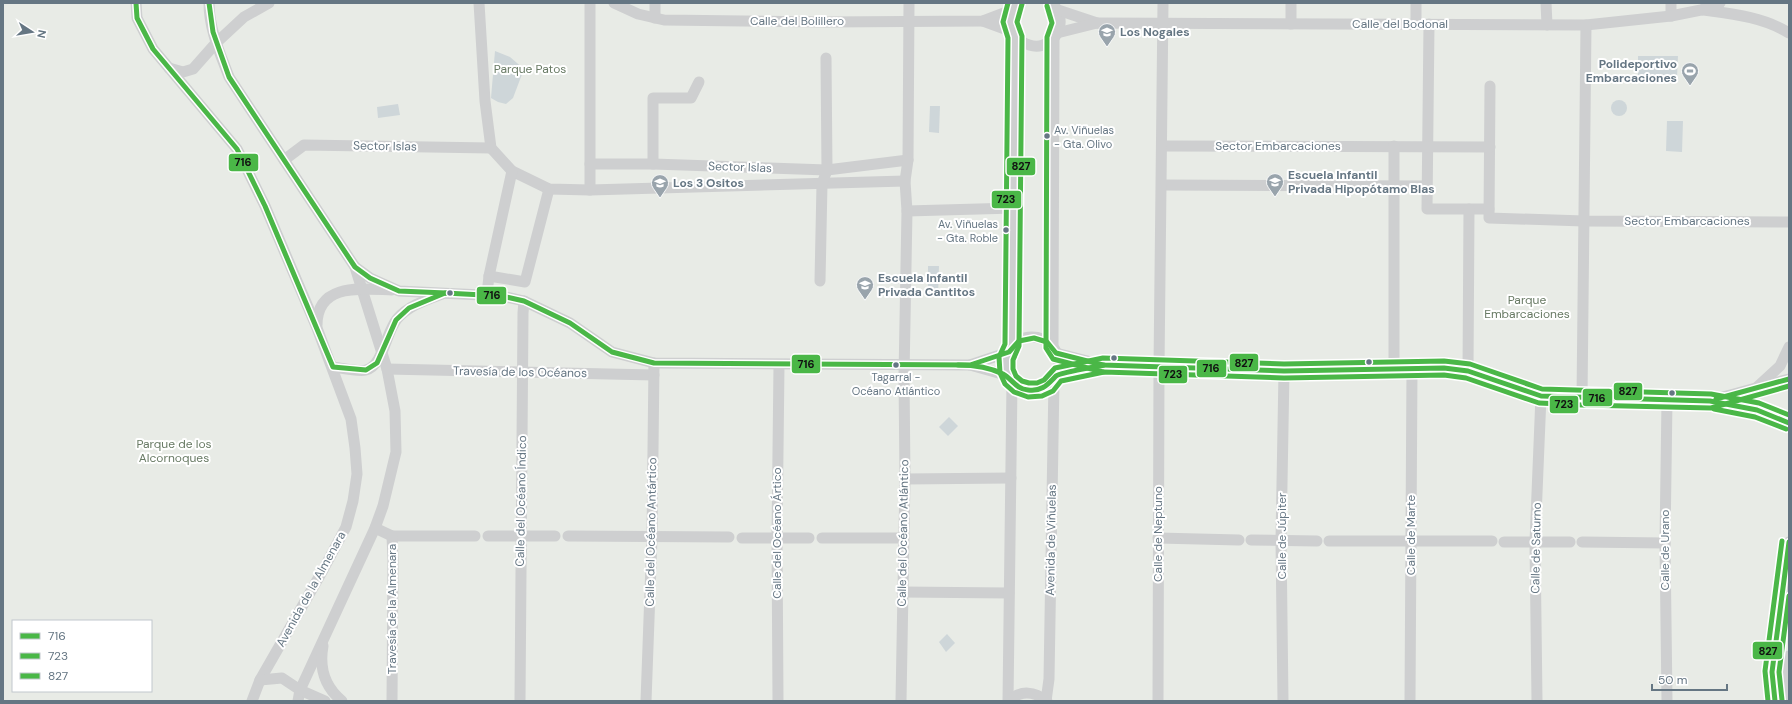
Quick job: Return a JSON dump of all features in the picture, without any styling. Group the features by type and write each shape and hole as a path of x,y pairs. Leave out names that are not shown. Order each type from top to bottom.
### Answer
{"street":[{"name":"Avenida de la Almenara","path":"136,3 137,18 153,49 237,149 265,206 333,367 351,419 356,448 357,474 353,501 346,527 260,680 252,701"},
{"path":"209,3 209,17 216,43 229,76 355,267 387,369 395,411 396,452 385,500 375,528 300,690 298,701"},
{"path":"169,68 183,72 193,69 216,43 244,17 269,3"},
{"path":"480,3 485,101 491,148"},
{"path":"590,3 590,190"},
{"name":"Calle del Bolillero","path":"614,3 638,14 664,20 826,22 983,21"},
{"path":"655,3 655,18"},
{"path":"904,365 907,211 905,181 908,160 909,3"},
{"path":"1159,367 1163,3"},
{"path":"1291,3 1291,24"},
{"path":"1416,3 1416,24"},
{"path":"1546,3 1546,25"},
{"path":"1671,16 1672,3"},
{"name":"Calle del Bodonal","path":"983,21 1014,34 1028,45 1037,46 1049,42 1056,35 1097,23 1586,25 1671,16 1701,10 1720,3"},
{"path":"317,328 317,314 320,307 327,298 344,290 362,289 487,294 524,301 570,323 612,352 654,369 779,365 970,365 1002,374 1025,390 1034,391 1048,386 1055,377 1059,368 1054,350 1056,35 1060,25 1054,5"},
{"name":"Calle del Bodonal","path":"1054,5 1097,23"},
{"path":"983,21 1015,6"},
{"path":"1008,701 1011,478 1010,379 1006,365 1011,349 1014,208 1014,34 1010,18 1015,6"},
{"name":"Calle del Bodonal","path":"1701,10 1739,15 1775,24 1789,33"},
{"path":"1429,24 1427,208 1489,209 1490,86"},
{"path":"1582,398 1586,25"},
{"path":"820,281 822,184 827,170 826,58"},
{"path":"653,164 653,98 691,98 699,82"},
{"name":"Sector Islas","path":"284,160 304,145 491,148 512,171 549,189 590,190 905,181"},
{"name":"Sector Embarcaciones","path":"1162,146 1490,147"},
{"path":"1394,146 1394,368"},
{"name":"Sector Islas","path":"590,164 653,164 827,170 908,160"},
{"path":"487,294 489,276 512,171"},
{"path":"1162,186 1428,186"},
{"path":"489,276 525,282 549,189"},
{"path":"907,211 1014,208"},
{"path":"1468,372 1469,209"},
{"name":"Sector Embarcaciones","path":"1489,209 1489,218 1584,221 1789,222"},
{"path":"355,267 370,278 399,291"},
{"path":"333,367 366,370 377,363 396,320 409,308 445,293"},
{"name":"Calle del Océano Índico","path":"520,701 524,301"},
{"path":"970,365 1011,349 1026,338 1034,338 1047,342 1054,350 1103,365 1284,371 1444,368 1468,372 1540,396 1710,401 1757,410 1789,423"},
{"path":"1754,389 1780,366 1789,347"},
{"name":"Calle del Océano Ártico","path":"778,701 777,538 779,365"},
{"name":"Calle del Océano Atlántico","path":"901,701 905,479 904,365"},
{"path":"1055,377 1103,365"},
{"name":"Calle de Neptuno","path":"1158,701 1159,367"},
{"name":"Calle de Marte","path":"1410,701 1412,368"},
{"name":"Travesía de los Océanos","path":"387,369 523,371 654,369"},
{"name":"Calle del Océano Antártico","path":"646,701 652,537 654,369"},
{"name":"Calle de Júpiter","path":"1283,701 1281,540 1284,371"},
{"name":"Avenida de Viñuelas","path":"1047,701 1049,679 1055,377"},
{"path":"1710,401 1789,379"},
{"name":"Calle de Saturno","path":"1537,701 1535,542 1540,396"},
{"name":"Calle de Urano","path":"1667,701 1665,543 1668,400"},
{"path":"905,479 1011,478"},
{"name":"Travesía de la Almenara","path":"375,528 392,536 394,559 392,701"},
{"path":"392,536 475,536"},
{"path":"488,536 555,536"},
{"path":"568,536 729,538"},
{"path":"742,538 809,538"},
{"path":"822,538 903,538"},
{"path":"1158,538 1239,540"},
{"path":"1251,540 1317,541"},
{"path":"1329,541 1492,541"},
{"path":"1504,542 1570,542"},
{"path":"1582,542 1665,543"},
{"path":"1775,701 1772,672 1789,542"},
{"path":"902,592 1010,593"},
{"path":"324,636 321,655 323,672 326,681 336,696 342,701"},
{"path":"1786,701 1789,656"},
{"path":"260,680 282,678 300,690 325,701"},
{"path":"1008,701 1017,695 1031,693 1040,695 1047,701"}],"green space":[{"path":"3,3 1789,3 1789,701 3,701"}],"shaded area":[{"path":"495,51 510,57 524,69 513,98 506,104 491,98"},
{"path":"1638,56 1678,56 1677,77 1638,77"},
{"path":"1619,100 1625,102 1627,108 1625,114 1619,116 1613,114 1611,108 1613,102"},
{"path":"398,104 400,115 378,118 377,107"},
{"path":"930,106 940,106 939,133 929,132"},
{"path":"1667,121 1683,121 1682,152 1666,151"},
{"path":"928,266 939,266 938,297 928,297"},
{"path":"949,417 958,426 948,436 939,427"},
{"path":"947,634 955,643 946,652 939,642"}],"transit line":[{"name":"716","path":"136,3 137,18 153,49 237,149 265,206 333,367 366,370 377,363 396,320 409,308 445,293 502,296 524,301 570,323 612,352 654,363 970,365 1009,352 1019,341 1034,338 1047,342 1056,353 1103,365 1284,371 1444,368 1468,371 1541,396 1710,401 1757,410 1789,423"},
{"name":"716","path":"209,3 213,32 229,77 355,267 370,278 399,291 446,293"},
{"name":"723","path":"1008,3 1003,22 1008,38 1005,344 999,357 1000,373 1005,384 1014,392 1028,397 1042,396 1053,391 1061,381 1104,372 1284,378 1444,375 1466,378 1539,403 1711,408 1789,386"},
{"name":"827","path":"1022,4 1017,22 1022,36 1019,346 1013,360 1013,369 1016,376 1022,381 1037,383 1044,380 1055,368 1103,358 1284,364 1444,361 1470,364 1542,389 1711,394 1759,403 1789,415"},
{"name":"723","path":"1047,6 1052,23 1047,37 1046,348 1053,359 1103,372"},
{"name":"716","path":"958,365 987,368 1003,374 1020,388 1033,390 1041,389 1059,374 1104,365"},
{"name":"716","path":"1716,399 1789,379"},
{"name":"723","path":"1714,409 1755,417 1786,429"},
{"name":"827","path":"1768,701 1765,671 1782,541"},
{"name":"716","path":"1775,701 1772,672 1789,542"},
{"name":"723","path":"1782,700 1779,672 1789,596"}],"place":[{"name":"Los Nogales","path":"1107,47"},
{"name":"Polideportivo Embarcaciones","path":"1690,86"},
{"name":"Av. Viñuelas - Gta. Olivo","path":"1047,136"},
{"name":"Escuela Infantil Privada Hipopótamo Blas","path":"1275,197"},
{"name":"Los 3 Ositos","path":"660,198"},
{"name":"Av. Viñuelas - Gta. Roble","path":"1006,230"},
{"name":"Escuela Infantil Privada Cantitos","path":"865,300"},
{"name":"Tagarral - Océano Atlántico","path":"896,365"}],"park label":[{"name":"Parque Patos","path":"530,69"},
{"name":"Parque Embarcaciones","path":"1527,307"},
{"name":"Parque de los Alcornoques","path":"174,451"}]}
